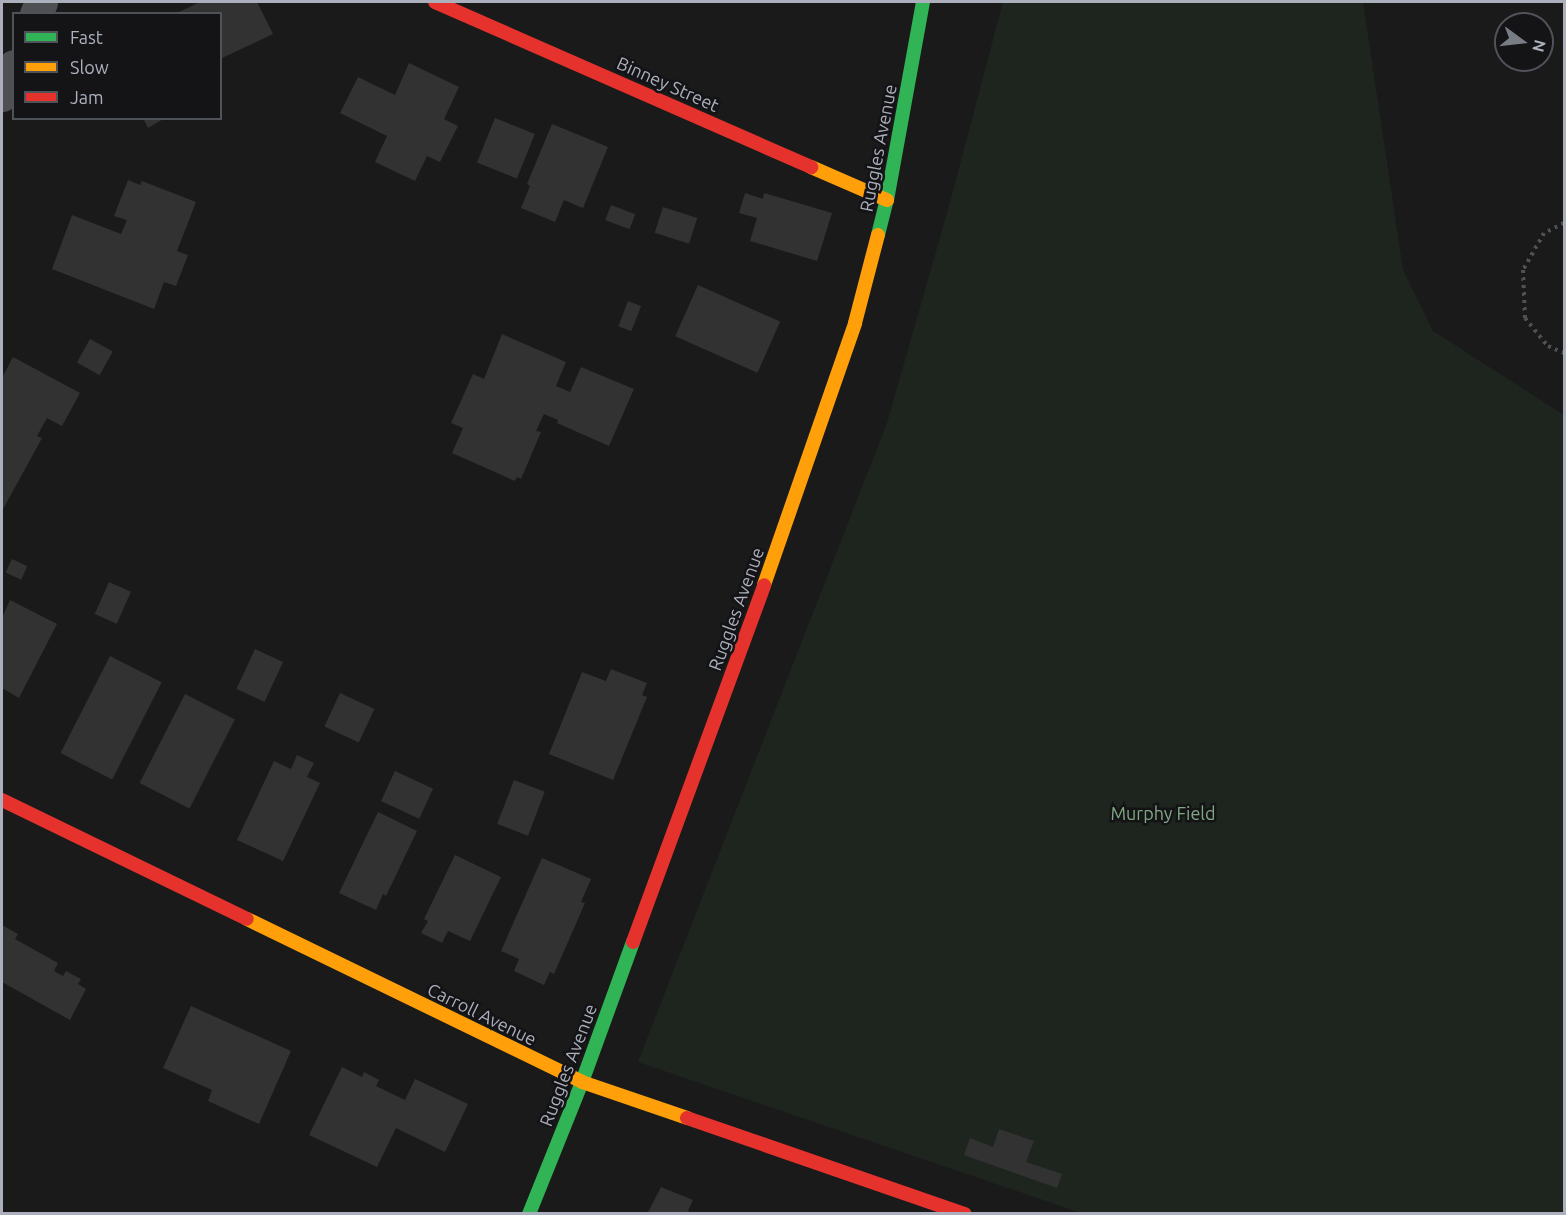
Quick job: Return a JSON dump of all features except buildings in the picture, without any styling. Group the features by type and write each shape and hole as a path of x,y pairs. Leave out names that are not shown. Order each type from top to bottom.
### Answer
{"street":[{"name":"Binney Street","path":"435,2 887,200"},
{"name":"Ruggles Avenue","path":"529,1214 582,1082 796,497 855,323 887,200 923,2"},
{"path":"2,95 12,71"},
{"name":"Carroll Avenue","path":"2,800 582,1082 965,1214"}],"path":[{"path":"1564,223 1544,233 1522,270 1525,318 1548,346 1564,352"}],"green space":[{"name":"Murphy Field","path":"1003,2 1363,2 1403,270 1433,331 1564,415 1564,1213 1081,1213 638,1062 887,423 949,206"}],"traffic: fast":[{"path":"878,235 887,200 923,2"},
{"path":"529,1214 582,1082 633,942"}],"traffic: slow":[{"path":"811,167 887,200"},
{"path":"764,585 855,323 878,235"},
{"path":"247,919 582,1082 687,1118"}],"traffic: jam":[{"path":"435,2 811,167"},
{"path":"633,942 764,585"},
{"path":"2,800 247,919"},
{"path":"687,1118 965,1214"}]}
